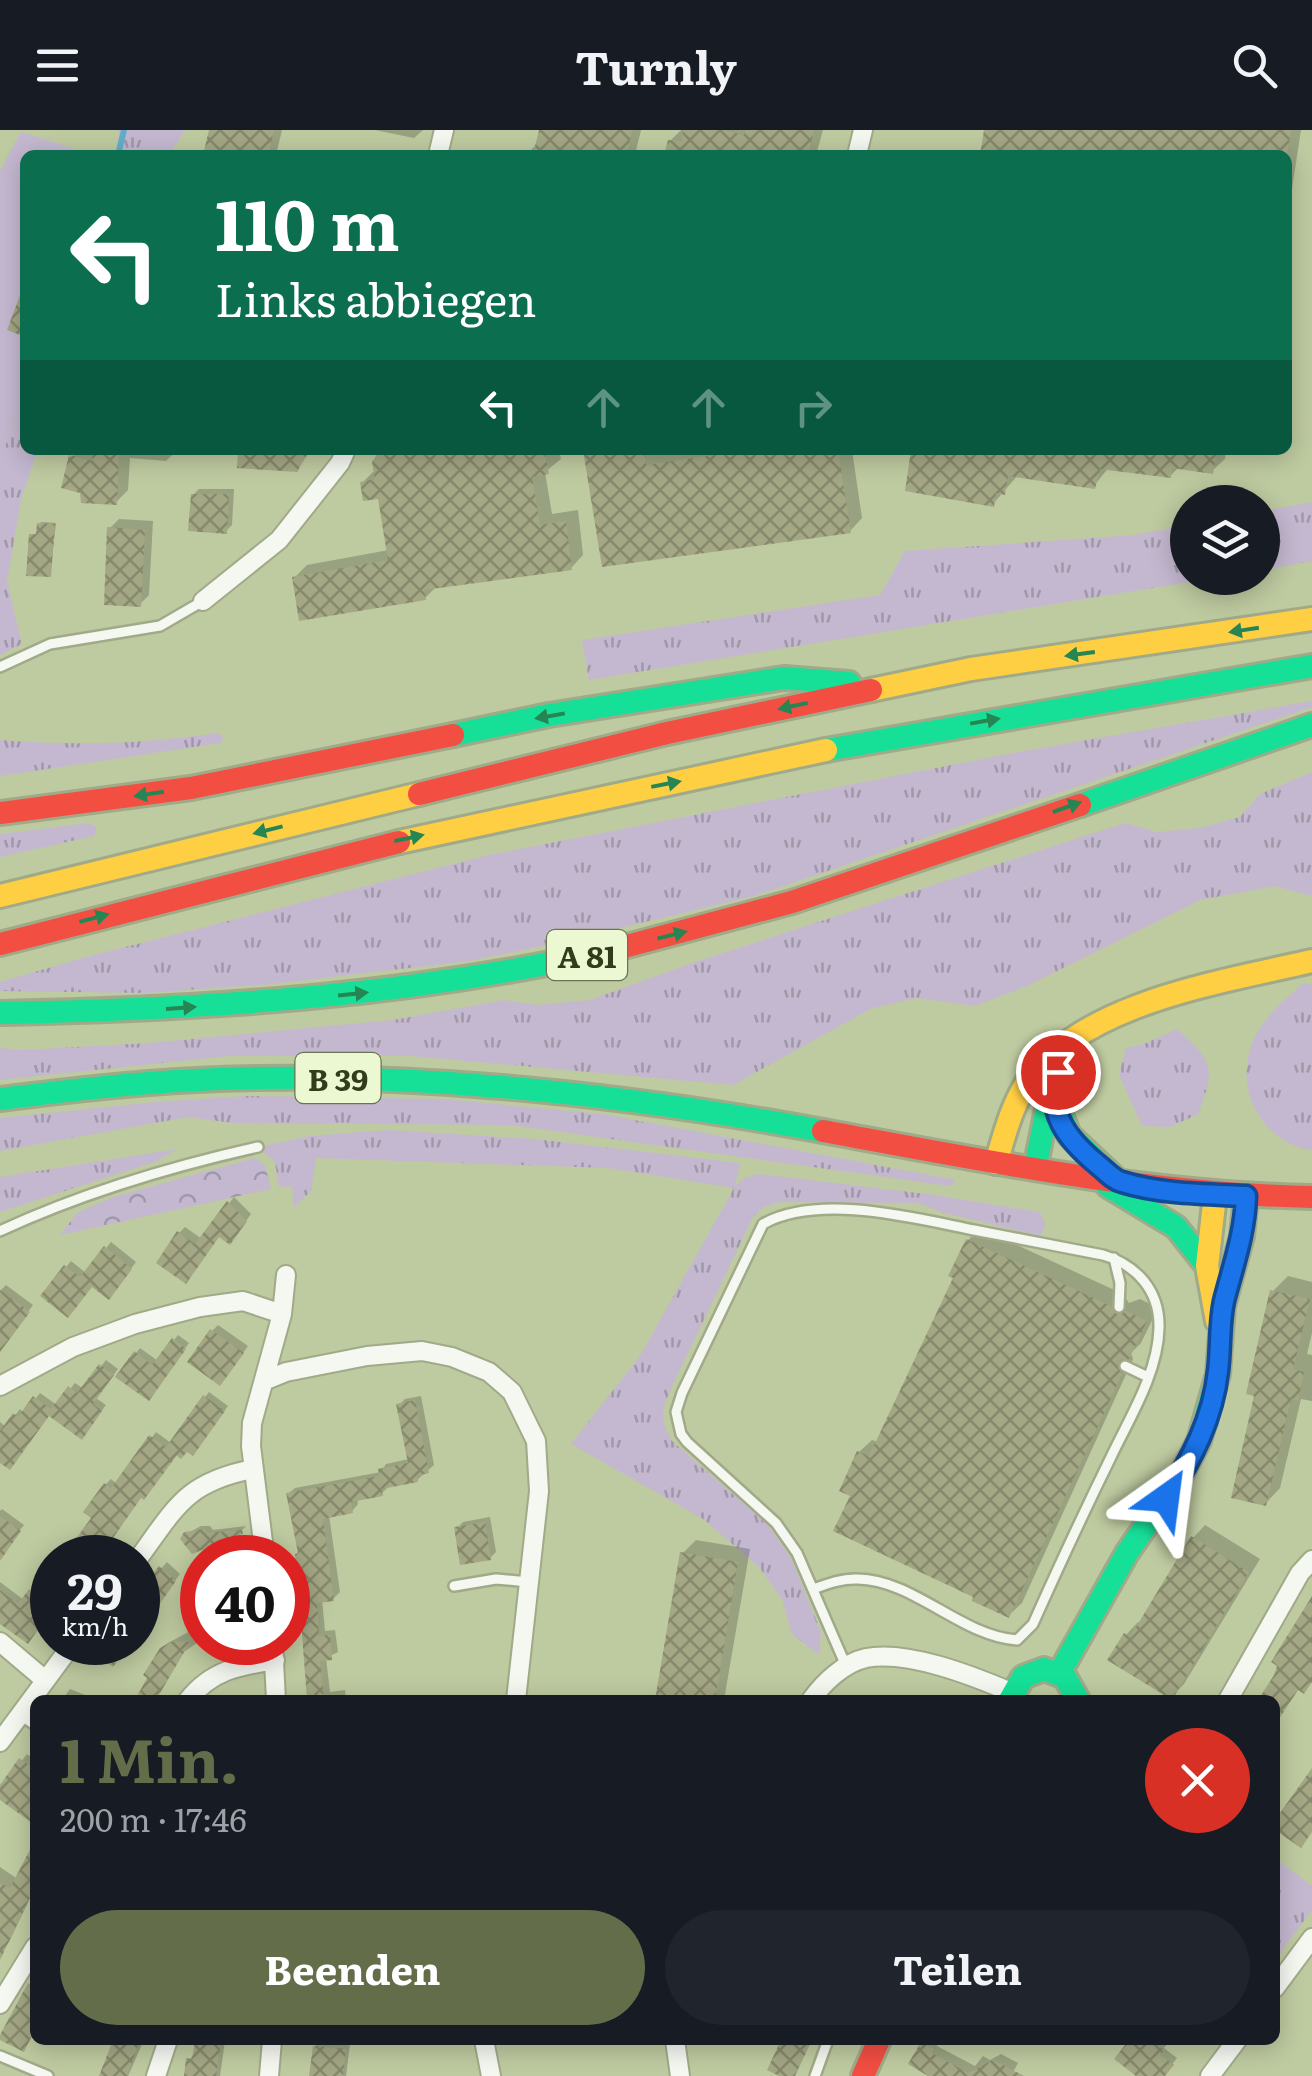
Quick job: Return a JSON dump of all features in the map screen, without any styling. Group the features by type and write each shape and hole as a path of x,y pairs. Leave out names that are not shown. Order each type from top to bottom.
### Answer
{"main road":[{"path":"0,896 648,737 888,686 971,669 1312,618"},
{"path":"0,944 342,853 571,803 906,735 1312,666"},
{"path":"0,814 190,788 549,716 784,678 888,686"},
{"name":"A 81","path":"0,1013 106,1012 349,995 462,980 650,940 722,922 910,863 1192,763 1312,725"},
{"path":"996,1163 1019,1095 1050,1056 1097,1025 1148,1004 1312,961"},
{"path":"1035,1169 1053,1090 1070,1043"},
{"name":"B 39","path":"0,1099 208,1079 464,1082 676,1106 1107,1180 1215,1194 1312,1197"},
{"path":"1053,1090 1057,1118 1066,1135 1107,1180 1181,1228 1196,1246 1207,1266 1221,1336"},
{"path":"1207,1266 1215,1194"},
{"path":"1060,1672 1127,1552 1161,1506 1199,1442 1218,1374 1223,1306 1242,1236 1246,1196"},
{"path":"1011,1695 1016,1682 1033,1669 1044,1668 1071,1680 1076,1695"},
{"path":"863,2076 877,2045"}],"street":[{"path":"202,601 279,540 344,455"},
{"path":"262,1535 253,1469 252,1422 282,1314 286,1274"},
{"path":"0,1386 73,1347 151,1319 243,1302 282,1314"},
{"path":"264,1381 286,1372 367,1356 422,1350 489,1372 512,1392 536,1441 539,1491 517,1695"},
{"path":"156,1535 188,1494 222,1475 253,1469"},
{"path":"1231,1695 1300,1574 1312,1560"},
{"path":"0,1642 45,1680"},
{"path":"816,1695 846,1666 865,1658 913,1661 964,1674 1009,1695"},
{"path":"39,1695 56,1665"},
{"path":"193,1695 210,1677 237,1665"},
{"path":"275,1665 276,1695"},
{"path":"0,1742 28,1720"},
{"path":"1280,1981 1312,1938"},
{"path":"0,2004 30,1955"},
{"path":"156,2076 166,2045"},
{"path":"269,2076 272,2045"},
{"path":"485,2045 492,2076"},
{"path":"676,2045 680,2076"},
{"path":"1210,2076 1232,2045"}],"lane":[{"path":"0,667 50,644 160,626 202,601"},
{"path":"0,1231 49,1208 183,1164 258,1147"},
{"path":"813,1589 857,1578 882,1583 996,1638 1017,1640 1033,1624 1148,1377 1159,1326 1155,1301 1145,1278 1114,1258 892,1213 782,1214 763,1224 698,1353 676,1412 687,1442 776,1523 798,1553 813,1589 846,1666"},
{"path":"1114,1258 1120,1284 1119,1307"},
{"path":"1125,1366 1148,1377"},
{"path":"454,1586 496,1579 528,1582"},
{"path":"815,2076 826,2045"},
{"path":"0,2056 48,2076"}],"green space":[{"path":"118,130 185,130 172,150 121,150"},
{"path":"21,132 79,150 20,150 20,406 0,460 0,171"},
{"path":"20,406 20,455 36,455 21,499 7,582 22,644 0,655 0,460"},
{"path":"1312,502 1312,561 1280,567 1280,508"},
{"path":"1170,528 1170,585 589,680 582,640 880,595 905,551 1135,535"},
{"path":"1312,701 1312,707 754,896 570,940 469,961 271,984 145,993 0,991 0,982 86,957 489,855 1018,752"},
{"path":"217,733 223,736 221,743 0,776 0,740 108,743"},
{"path":"1312,772 1312,896 1274,886 1200,900 1027,986 975,1006 917,998 872,1008 733,1085 411,1056 229,1056 0,1080 0,1048 149,1043 393,1020 504,1000 537,1005 590,1000 692,963 1125,823 1157,832 1200,828 1240,817 1260,794"},
{"path":"89,823 97,827 94,836 0,857 0,834"},
{"path":"1304,983 1312,985 1312,1150 1293,1145 1264,1123 1248,1090 1247,1072 1249,1053 1260,1027"},
{"path":"1177,1029 1198,1049 1208,1066 1204,1098 1198,1114 1170,1127 1142,1126 1119,1075 1126,1048"},
{"path":"246,1096 443,1099 602,1114 956,1180 950,1186 511,1125 232,1123 188,1117 0,1151 0,1118"},
{"path":"388,1130 535,1139 740,1163 735,1186 744,1178 759,1174 1040,1212 1045,1224 1041,1236 918,1203 780,1202 764,1207 753,1217 671,1389 663,1417 672,1441 767,1524 791,1558 821,1632 819,1655 792,1634 782,1599 759,1567 703,1519 571,1444 640,1356 734,1188 608,1168 316,1158 311,1191 294,1207 292,1186 279,1187 275,1162 258,1147 310,1136"},
{"path":"178,1149 157,1161 0,1212 0,1177"},
{"path":"255,1158 265,1165 271,1189 60,1235 77,1213 113,1197"},
{"path":"1280,1862 1312,1886 1312,1910 1280,1953"}],"building":[{"path":"209,130 274,130 269,150 204,150"},
{"path":"539,130 632,130 628,150 534,150"},
{"path":"683,130 722,130 744,135 745,130 814,130 809,150 665,150 668,140 682,141"},
{"path":"984,130 1291,130 1288,150 981,150"},
{"path":"20,295 20,335 7,330"},
{"path":"69,455 92,461 93,455 119,455 117,505 81,503 80,493 61,488"},
{"path":"238,455 307,455 297,472 237,468"},
{"path":"377,455 545,455 549,474 532,477 540,525 566,521 572,570 424,590 426,600 299,621 292,577 388,560 378,499 363,501 360,482 375,479 372,462"},
{"path":"584,455 645,455 646,465 715,455 839,455 851,533 602,567"},
{"path":"910,455 1216,455 1213,474 1172,468 1171,478 1100,469 1095,489 1008,476 1005,495 996,493 994,507 905,491"},
{"path":"191,494 229,494 227,534 188,531"},
{"path":"37,523 55,524 51,577 26,576 29,534 36,534"},
{"path":"107,527 145,530 141,607 104,605"},
{"path":"227,1201 247,1221 230,1245 219,1237 186,1284 156,1263 177,1231 195,1244"},
{"path":"966,1239 1111,1306 1116,1314 1126,1311 1147,1321 1129,1359 1117,1363 1122,1374 1009,1618 833,1531 850,1496 839,1491 857,1451 869,1456 953,1278 948,1276"},
{"path":"104,1246 132,1269 109,1300 92,1287 68,1318 40,1296 64,1265 80,1277"},
{"path":"0,1290 30,1312 0,1352"},
{"path":"1270,1290 1310,1299 1293,1369 1304,1372 1298,1401 1291,1399 1266,1506 1231,1498 1254,1396 1246,1394"},
{"path":"210,1329 244,1353 220,1386 187,1362"},
{"path":"172,1338 186,1349 149,1401 115,1377 134,1351 152,1365"},
{"path":"99,1364 114,1375 93,1404 102,1411 82,1440 49,1416 10,1470 0,1463 0,1431 13,1413 18,1417 33,1396 51,1409 68,1386 77,1393"},
{"path":"203,1395 225,1411 193,1456 187,1452 181,1459 166,1447"},
{"path":"415,1400 429,1473 417,1476 418,1482 382,1489 378,1469 408,1463 396,1404"},
{"path":"149,1435 177,1455 115,1535 79,1535 91,1518 83,1512 104,1483 111,1488"},
{"path":"379,1476 383,1496 351,1502 353,1513 323,1519 334,1601 317,1603 319,1636 330,1635 332,1660 320,1661 323,1695 307,1695 310,1535 294,1535 286,1493"},
{"path":"0,1516 21,1531 0,1561"},
{"path":"485,1522 491,1560 460,1565 454,1527"},
{"path":"242,1530 243,1534 182,1535"},
{"path":"1191,1536 1249,1572 1175,1695 1164,1695 1107,1660 1124,1633 1130,1637"},
{"path":"680,1552 738,1562 716,1695 656,1695"},
{"path":"160,1567 176,1581 160,1604"},
{"path":"29,1589 28,1644 0,1624 0,1590 18,1604"},
{"path":"1312,1596 1312,1682 1304,1694 1298,1690 1280,1717 1280,1695 1261,1695 1277,1666 1271,1662"},
{"path":"180,1642 180,1659 159,1695 138,1695 147,1678 143,1675 149,1665 160,1665 160,1648"},
{"path":"19,1758 30,1766 30,1821 0,1800 0,1785"},
{"path":"1312,1768 1312,1832 1301,1848 1280,1833 1280,1813"},
{"path":"30,1850 30,1897 0,1960 0,1883 10,1888"},
{"path":"28,1983 30,2040 24,2052 0,2040"},
{"path":"111,2045 138,2045 127,2076 99,2076"},
{"path":"194,2045 220,2045 216,2076 184,2076 186,2058 192,2059"},
{"path":"779,2045 810,2045 795,2076 779,2076 767,2070"},
{"path":"919,2045 927,2045 934,2049 932,2053 968,2073 993,2060 1024,2076 928,2076 908,2064"},
{"path":"1125,2045 1157,2045 1164,2050 1160,2055 1174,2065 1165,2076 1136,2076 1114,2059"},
{"path":"313,2046 346,2049 343,2076 309,2076"}],"waterway":[{"path":"119,150 124,130"}],"traffic: fast":[{"path":"826,750 1312,666"},
{"path":"453,735 549,715 784,678 849,683"},
{"path":"1080,805 1312,725"},
{"path":"0,1013 310,997 464,978 616,949"},
{"path":"1035,1169 1048,1104 1070,1043"},
{"path":"0,1099 172,1081 354,1078 589,1096 823,1131"},
{"path":"1053,1095 1069,1135 1119,1182"},
{"path":"1108,1186 1176,1227 1207,1266"},
{"path":"1060,1672 1127,1553 1182,1473 1199,1441 1218,1374 1223,1306 1242,1236 1246,1196"},
{"path":"1013,1695 1023,1677 1044,1669 1065,1677 1075,1695"}],"traffic: slow":[{"path":"871,690 971,669 1312,619"},
{"path":"399,842 826,750"},
{"path":"0,896 419,794"},
{"path":"996,1163 1012,1112 1026,1084 1050,1056 1081,1033 1156,1000 1312,961"},
{"path":"1215,1195 1207,1266 1217,1321"}],"traffic: jam":[{"path":"419,794 667,733 871,690"},
{"path":"0,813 191,788 453,735"},
{"path":"616,949 792,902 1080,805"},
{"path":"0,944 399,842"},
{"path":"823,1131 1127,1183 1312,1197"},
{"path":"863,2076 877,2045"}],"route":[{"path":"1058,1072 1053,1090 1057,1118 1066,1135 1118,1182 1190,1193 1246,1196 1242,1236 1223,1306 1218,1374 1210,1409 1199,1442 1166,1498"}]}
